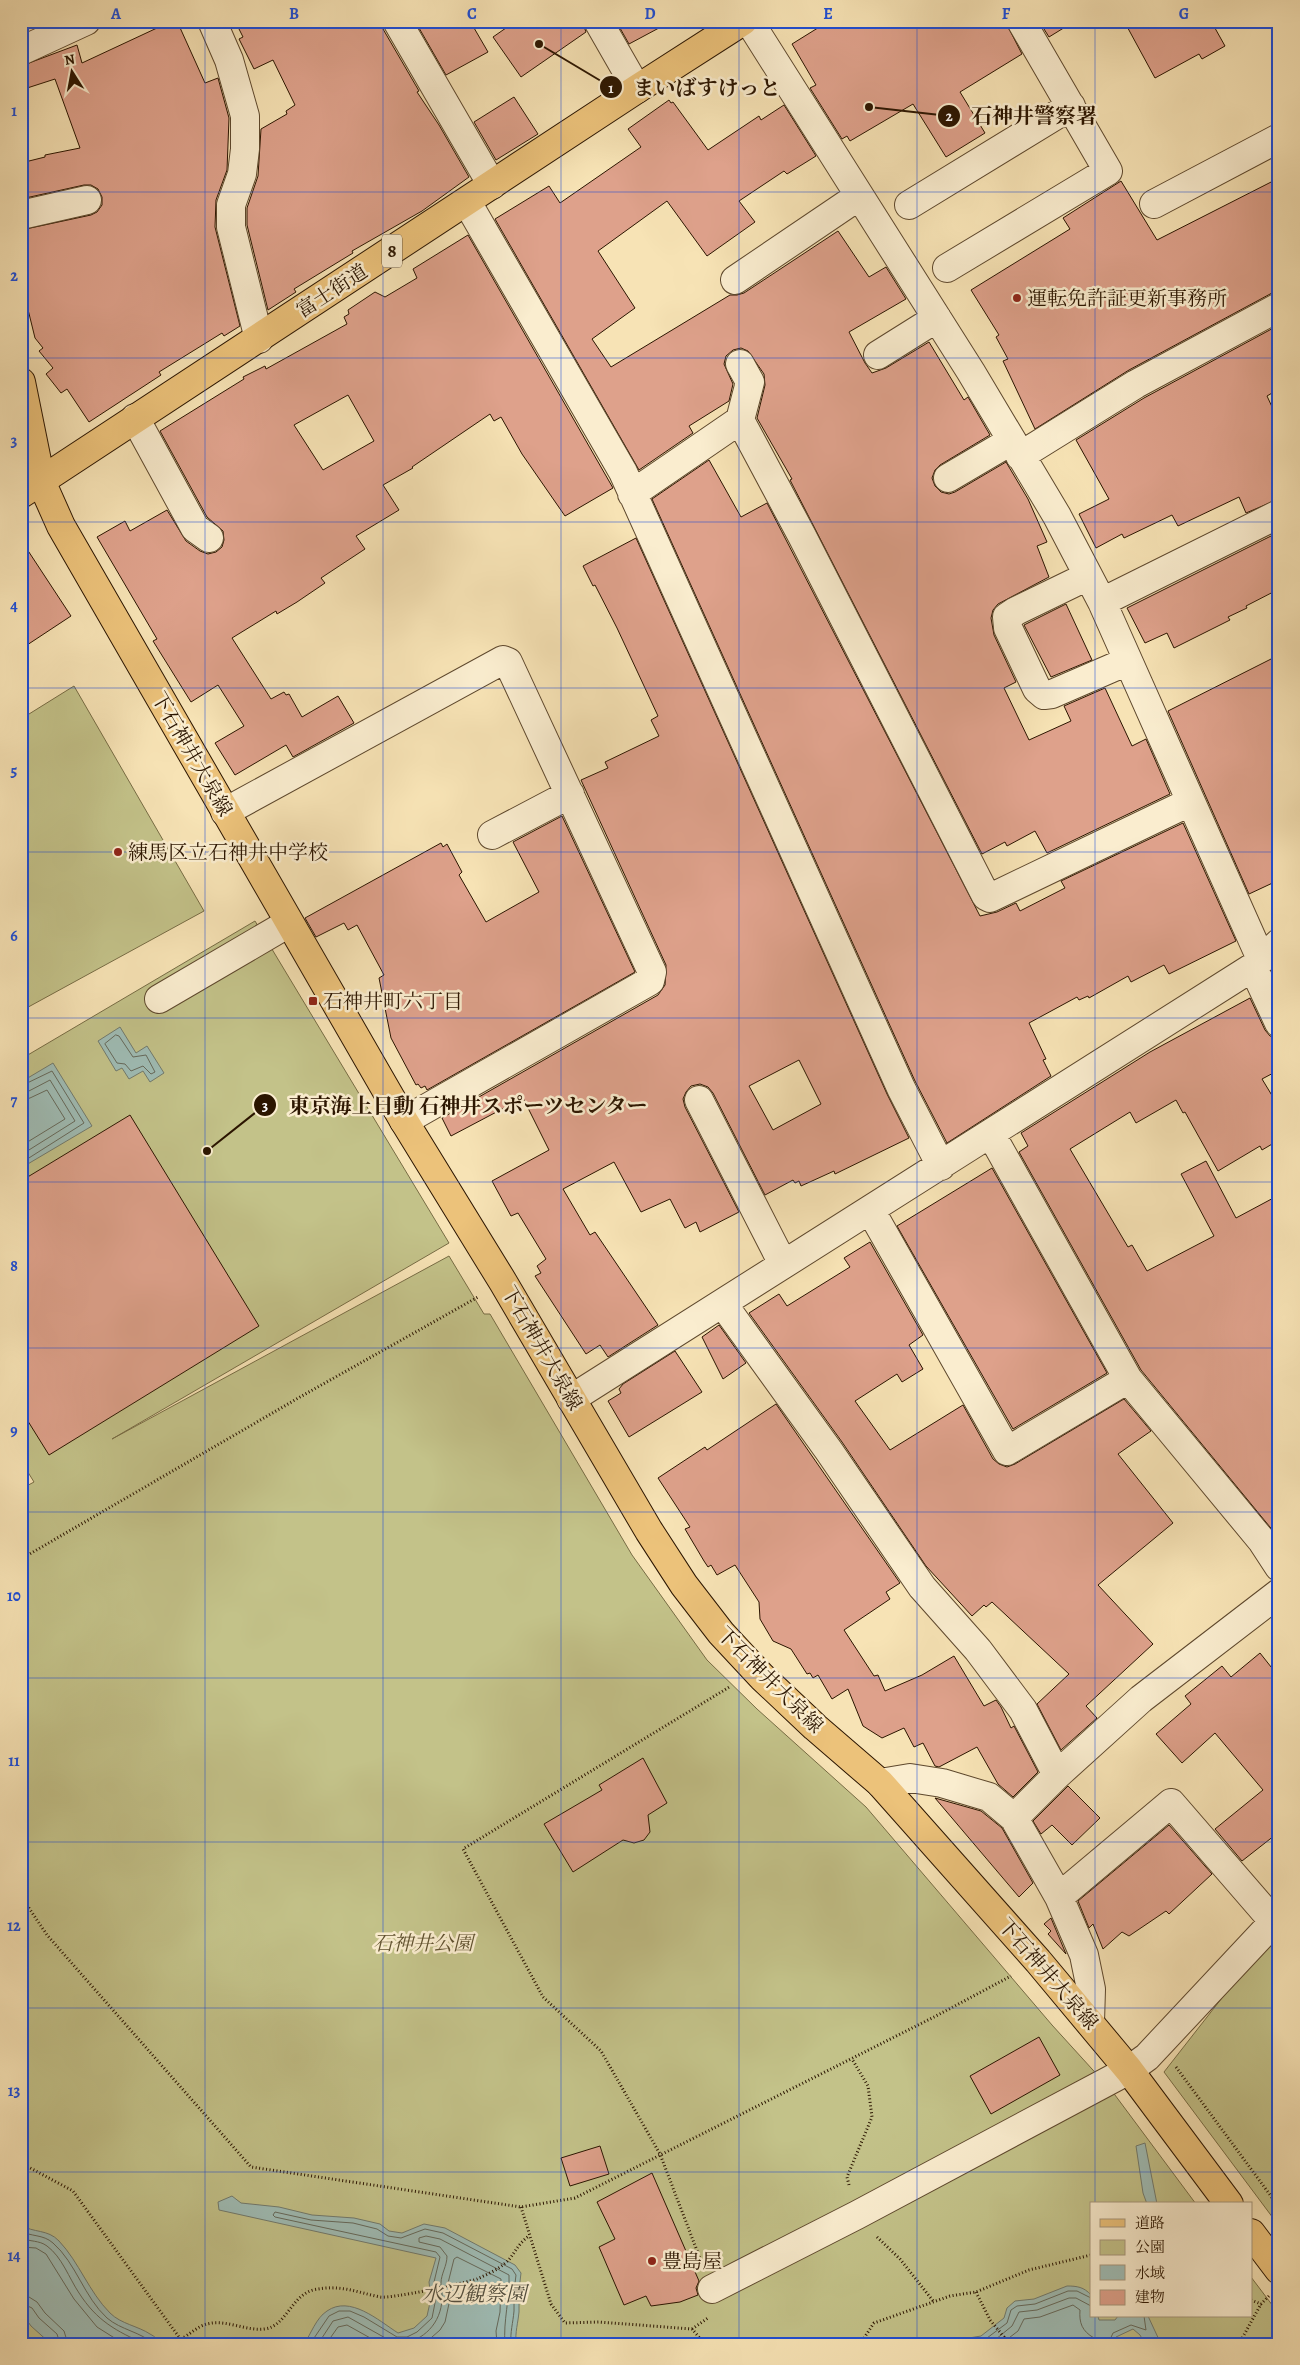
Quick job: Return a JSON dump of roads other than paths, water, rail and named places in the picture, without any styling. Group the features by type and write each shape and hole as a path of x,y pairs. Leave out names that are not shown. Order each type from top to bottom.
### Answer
{"main road":[{"name":"富士街道","path":"31,487 259,339 637,88 743,21"},
{"name":"下石神井大泉線","path":"21,382 31,487 61,526 404,1121 503,1282 649,1531 684,1585 720,1633 762,1677 880,1783 1038,1961 1129,2070 1228,2202"},
{"path":"1252,2235 1275,2282"}],"street":[{"path":"21,51 86,21"},
{"path":"212,21 229,60 245,116 242,174 231,205 231,227 259,339"},
{"path":"397,21 492,185"},
{"path":"598,21 637,88"},
{"path":"749,21 937,318 1057,516 1102,602 1190,802 1264,956 1279,1024"},
{"path":"947,268 1108,171 1021,21"},
{"path":"908,205 1071,106"},
{"path":"1154,204 1279,138"},
{"path":"736,280 859,196"},
{"path":"21,215 87,200"},
{"path":"467,202 623,472 902,1088 941,1166"},
{"path":"948,478 1016,448 1279,307"},
{"path":"878,354 937,318"},
{"path":"632,494 740,420 750,382 740,364"},
{"path":"135,418 195,528 209,538"},
{"path":"740,420 802,536 986,896 990,898 1190,802"},
{"path":"1102,602 1279,514"},
{"path":"1088,576 1007,617 1008,628 1037,689 1044,695 1052,694 1128,661"},
{"path":"225,812 503,660 508,662 652,972 650,981 404,1121"},
{"path":"492,835 570,794"},
{"path":"159,999 289,923"},
{"path":"571,1399 992,1134 1264,956"},
{"path":"698,1100 783,1264"},
{"path":"992,1134 1128,1379 1262,1541 1279,1567"},
{"path":"871,1211 1006,1451 1128,1379"},
{"path":"723,1304 823,1444 922,1588 978,1650 1023,1710 1057,1775"},
{"path":"1014,1818 1057,1775 1141,1699 1279,1593"},
{"path":"880,1783 910,1778 942,1783 989,1797 1014,1818 1059,1897 1084,1955 1092,1989 1090,2022"},
{"path":"712,2289 1129,2070 1147,2058 1276,1919 1171,1803 1059,1897"}],"water":[{"path":"120,1027 136,1053 147,1046 164,1073 150,1082 143,1071 129,1079 122,1068 116,1071 98,1041"},
{"path":"53,1063 92,1126 21,1168 21,1082"},
{"path":"1145,2143 1157,2202 1146,2202 1143,2193 1136,2146"},
{"name":"水辺観察園","path":"232,2196 241,2203 279,2207 312,2215 354,2218 380,2224 389,2231 402,2233 424,2224 445,2228 515,2265 521,2273 516,2344 304,2344 323,2314 336,2307 345,2306 364,2311 398,2333 414,2328 427,2316 431,2298 429,2282 436,2258 219,2210 218,2202"},
{"path":"21,2225 55,2237 66,2249 96,2296 114,2317 152,2335 162,2344 51,2344 31,2326 21,2312"},
{"path":"1067,2286 1086,2290 1090,2294 1090,2318 1115,2320 1116,2318 1149,2318 1161,2344 1145,2344 1140,2335 1133,2329 1116,2337 1111,2344 960,2344 969,2338 981,2336 1004,2318 1007,2308 1015,2301 1034,2299"}],"place":[{"name":"まいばすけっと","path":"539,44"},
{"name":"石神井警察署","path":"869,107"},
{"name":"運転免許証更新事務所","path":"1017,298"},
{"name":"練馬区立石神井中学校","path":"118,852"},
{"name":"石神井町六丁目","path":"313,1001"},
{"name":"東京海上日動 石神井スポーツセンター","path":"207,1151"},
{"name":"豊島屋","path":"652,2261"}],"park label":[{"name":"石神井公園","path":"423,1943"}]}
